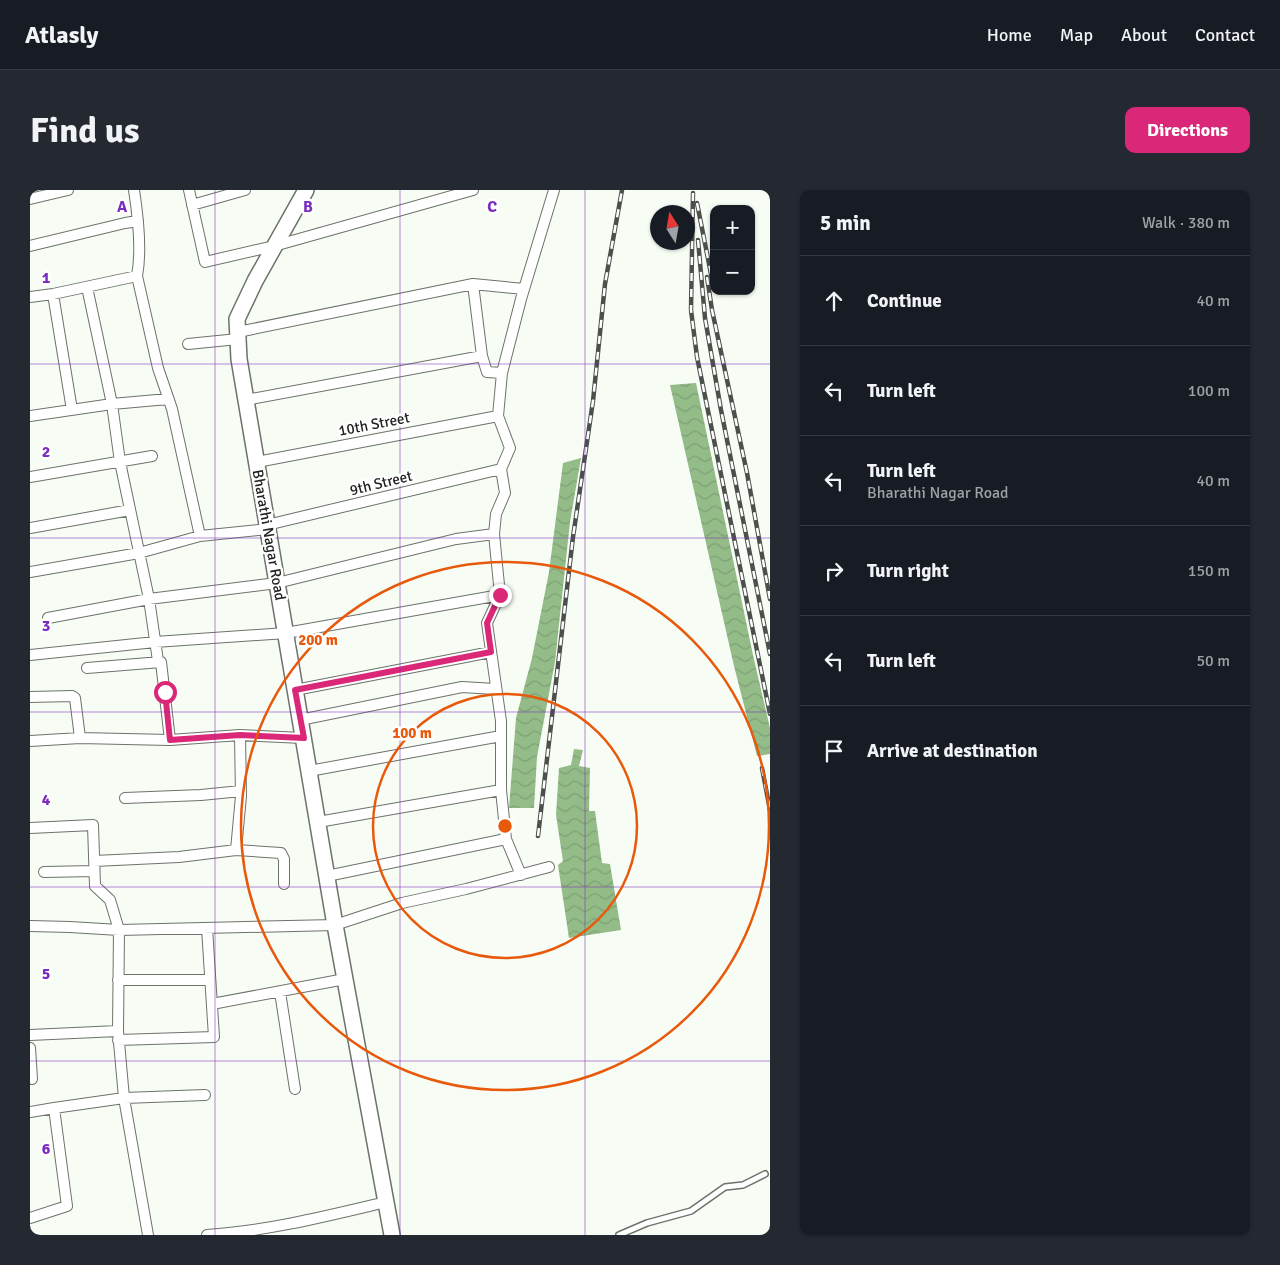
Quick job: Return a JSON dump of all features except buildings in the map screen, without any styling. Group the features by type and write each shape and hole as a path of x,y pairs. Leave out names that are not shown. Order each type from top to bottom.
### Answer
{"main road":[{"name":"Bharathi Nagar Road","path":"306,190 254,281 237,319 239,359 335,925 392,1235"}],"street":[{"path":"30,199 68,190"},
{"path":"134,190 138,221 139,266 137,276 200,536"},
{"path":"189,190 205,262 274,246 473,190"},
{"path":"192,205 246,190"},
{"path":"521,875 506,839 501,790 501,721 487,623 500,595 494,534 496,514 505,494 501,469 510,448 498,416 502,373 524,289 554,190"},
{"path":"30,246 138,221"},
{"path":"30,297 137,276"},
{"path":"188,344 238,336 473,284 524,289"},
{"path":"473,284 482,356 487,372 502,373"},
{"path":"87,287 112,404 120,462 150,599 158,661 162,665 170,740"},
{"path":"53,294 72,410"},
{"path":"246,400 482,356"},
{"path":"30,416 112,404 168,399"},
{"name":"10th Street","path":"257,462 498,416"},
{"path":"30,477 152,456"},
{"name":"9th Street","path":"30,572 139,553 200,536 268,527 501,469"},
{"path":"30,528 130,510"},
{"path":"48,618 150,599 277,582 456,539 494,534"},
{"path":"30,655 155,642 286,633 500,595"},
{"path":"295,690 491,652"},
{"path":"87,668 158,661"},
{"path":"300,720 462,687 495,689"},
{"path":"30,697 72,696 76,705 80,738"},
{"path":"236,850 241,791 240,735"},
{"path":"30,741 80,738 170,740 240,735 304,738"},
{"path":"309,772 501,736"},
{"path":"318,822 501,790"},
{"path":"125,798 200,795 241,791"},
{"path":"30,828 93,825 95,886 110,900 119,930 118,1036 124,1098 148,1235"},
{"path":"327,876 506,839"},
{"path":"44,872 236,850 281,853 284,859 284,884"},
{"path":"30,926 119,930 335,925 402,904 549,867"},
{"path":"30,1035 214,1037 207,928"},
{"path":"212,1004 345,979"},
{"path":"118,980 210,980"},
{"path":"280,992 295,1089"},
{"path":"30,1048 32,1079"},
{"path":"30,1112 124,1098 205,1095"},
{"path":"30,1218 66,1206 54,1108"},
{"path":"207,1235 291,1224 386,1202"}],"lane":[{"path":"619,1235 647,1224 691,1211 724,1187 743,1184 765,1174"}],"water":[{"path":"696,383 770,728 770,754 757,756 734,666 670,385"},
{"path":"581,458 570,522 555,662 537,757 534,808 509,808 516,718 532,658 549,572 563,463"},
{"path":"574,749 583,750 579,766 590,768 589,811 595,811 602,863 610,864 621,930 569,938 558,865 563,861 556,815 559,768 571,765"}],"railway":[{"path":"538,836 573,537 593,401 605,284 622,190"},
{"path":"693,193 691,310 697,357 770,714"},
{"path":"697,203 710,269"},
{"path":"698,240 705,318 721,410 770,654"},
{"path":"707,277 712,310 747,473 770,599"},
{"path":"762,768 770,810"}],"route":[{"path":"165,692 170,740 240,735 304,738 295,690 491,652 487,623 500,595"}]}
